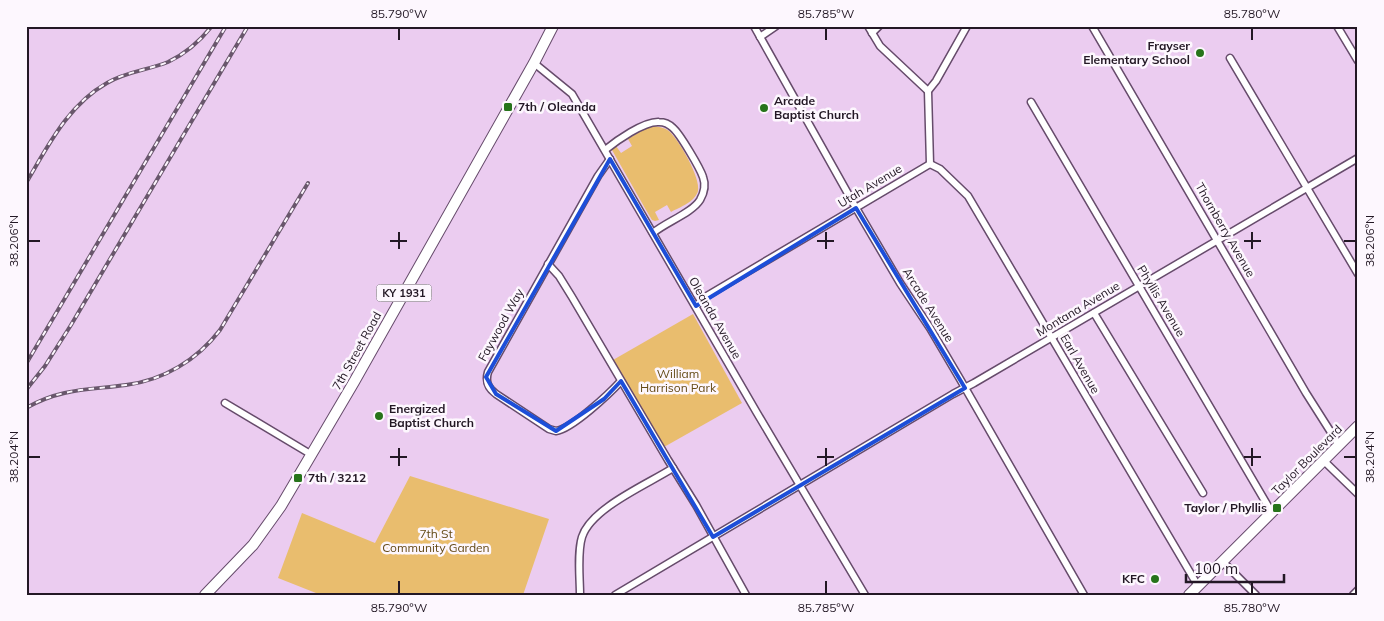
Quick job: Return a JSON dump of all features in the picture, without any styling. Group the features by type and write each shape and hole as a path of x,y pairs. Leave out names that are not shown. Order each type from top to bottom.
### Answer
{"main road":[{"name":"7th Street Road","path":"205,595 237,563 261,535 312,455 534,63 553,26"},
{"name":"Taylor Boulevard","path":"1189,595 1358,426"}],"street":[{"name":"Arcade Avenue","path":"754,26 856,208 965,388 1084,595"},
{"path":"760,37 776,26"},
{"path":"868,26 880,46 928,91"},
{"path":"872,33 879,26"},
{"path":"930,164 928,91 936,81 967,26"},
{"name":"Thornberry Avenue","path":"1092,26 1339,445"},
{"path":"1337,26 1358,61"},
{"path":"1230,58 1358,274"},
{"name":"Oleanda Avenue","path":"534,63 572,94 864,595"},
{"name":"Phyllis Avenue","path":"1031,102 1272,512"},
{"path":"605,150 648,123 661,122 668,124 676,130 701,173 704,189 697,204 662,225 653,233"},
{"name":"Montana Avenue","path":"615,595 1358,158"},
{"name":"Faywood Way","path":"610,159 598,176 486,376 488,386 505,400 549,429 556,431 568,426 604,399 621,380"},
{"name":"Utah Avenue","path":"696,306 705,297 897,184 918,169 930,164"},
{"name":"Earl Avenue","path":"930,164 940,169 968,196 1198,586"},
{"path":"548,264 560,276 696,505 746,595"},
{"path":"1094,313 1203,493"},
{"path":"225,403 312,455"},
{"path":"1324,461 1358,494"},
{"path":"580,595 581,545 583,534 588,524 605,508 673,468"},
{"path":"1223,562 1256,595"},
{"path":"1353,595 1358,590"}],"highlighted area":[{"path":"610,159 696,306 856,208 965,388 713,537 621,381 604,399 556,431 496,394 486,377"}],"green space":[{"path":"654,126 666,129 673,136 693,169 698,185 698,191 691,201 671,212 667,205 655,212 659,220 655,221 652,220 612,150 616,146 621,153 632,146 628,139 646,128"},
{"name":"William Harrison Park","path":"693,314 742,403 664,447 613,360"},
{"name":"7th St Community Garden","path":"410,476 549,519 523,595 321,595 278,578 302,513 375,543"}],"railway":[{"path":"26,183 60,127 93,92 121,76 174,59 192,47 212,26"},
{"path":"26,364 226,26"},
{"path":"26,390 45,366 71,325 248,26"},
{"path":"26,408 39,401 63,393 126,385 153,379 179,367 201,351 220,330 308,183"}],"place":[{"name":"Frayser Elementary School","path":"1200,53"},
{"name":"7th / Oleanda","path":"508,107"},
{"name":"Arcade Baptist Church","path":"764,108"},
{"name":"Energized Baptist Church","path":"379,416"},
{"name":"7th / 3212","path":"298,478"},
{"name":"Taylor / Phyllis","path":"1277,508"},
{"name":"KFC","path":"1155,579"}]}
